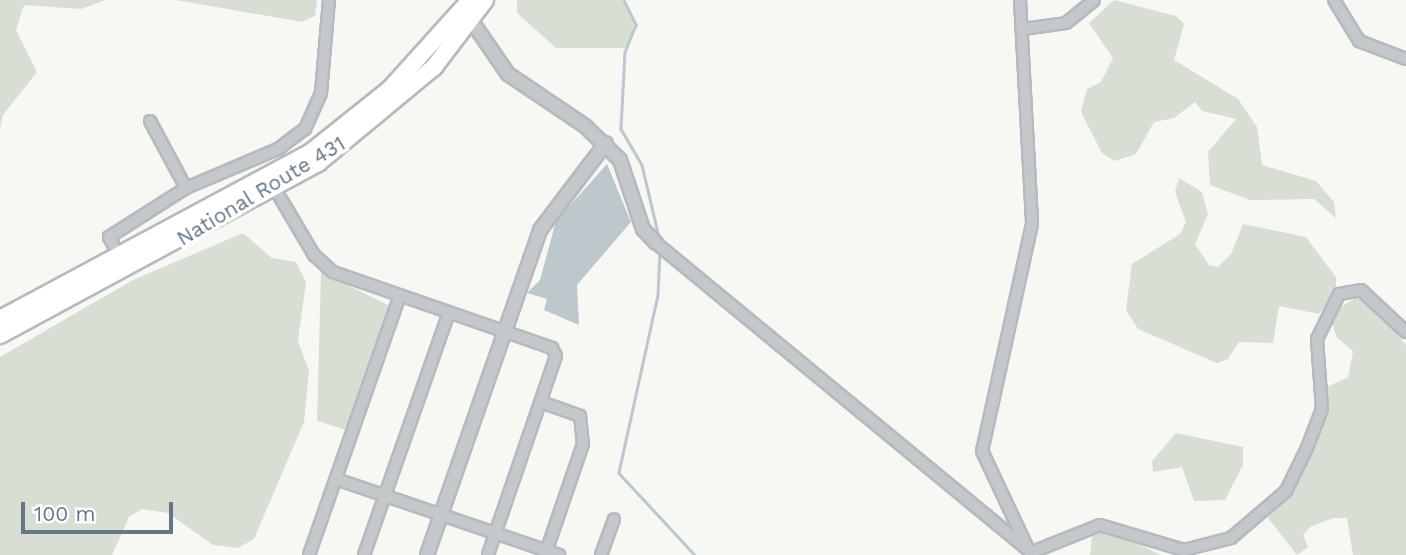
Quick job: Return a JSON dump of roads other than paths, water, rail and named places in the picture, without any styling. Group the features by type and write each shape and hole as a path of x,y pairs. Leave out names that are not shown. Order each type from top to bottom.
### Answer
{"highway":[{"name":"National Route 431","path":"0,320 120,257 346,128 466,7 485,0"},
{"name":"National Route 431","path":"0,335 275,189 401,99 466,7"}],"street":[{"path":"120,257 109,237 186,188 278,149 305,128 321,93 329,0"},
{"path":"1020,0 1032,224 982,451 1031,554"},
{"path":"1023,29 1066,23 1094,0"},
{"path":"1334,0 1359,41 1406,59"},
{"path":"466,7 508,74 606,143 632,182 643,229 661,247 1031,554"},
{"path":"150,121 186,188"},
{"path":"427,555 540,230 606,143"},
{"path":"275,189 314,255 333,272 552,348 556,356 488,555"},
{"path":"1031,554 1100,525 1184,550 1231,538 1286,491 1307,448 1322,410 1317,338 1339,294 1361,290 1406,332"},
{"path":"309,555 400,295"},
{"path":"364,555 449,312"},
{"path":"541,402 580,416 583,444 546,553"},
{"path":"336,479 546,553 559,555"},
{"path":"601,555 614,519"}],"waterway":[{"path":"624,0 636,25 625,52 621,129 642,165 660,241"},
{"path":"660,251 658,295 619,473 695,555"}]}
